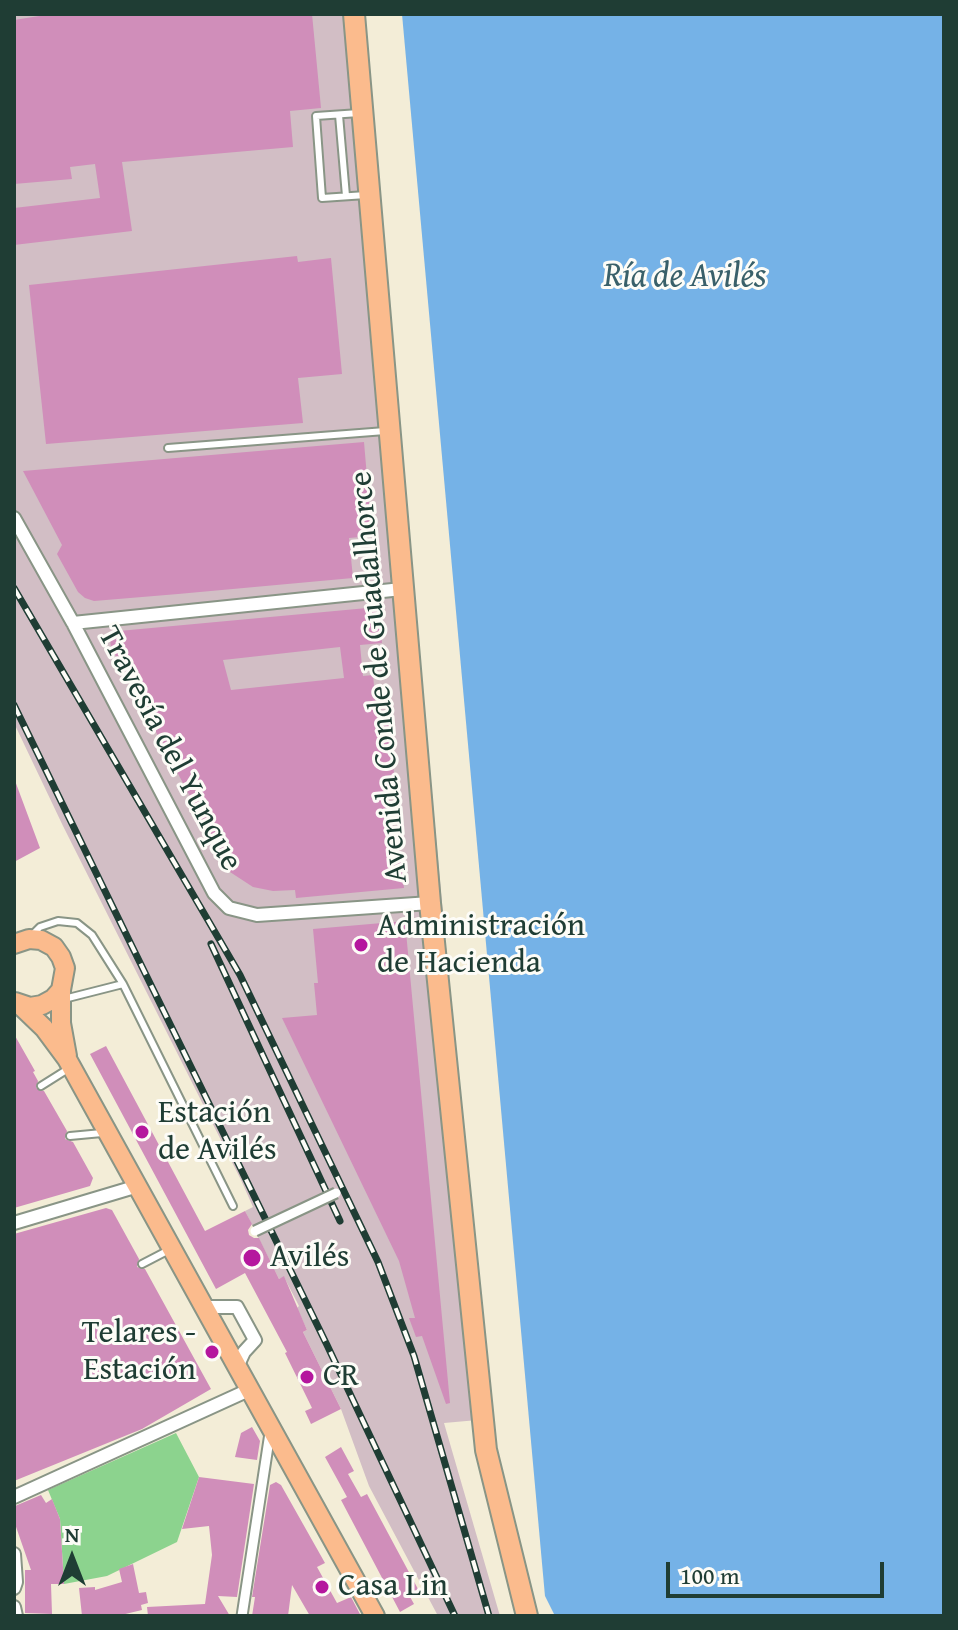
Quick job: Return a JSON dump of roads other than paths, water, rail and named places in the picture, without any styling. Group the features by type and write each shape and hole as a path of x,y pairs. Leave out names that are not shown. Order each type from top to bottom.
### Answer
{"highway":[{"name":"Avenida Conde de Guadalhorce","path":"354,14 430,903 486,1450 527,1616"}],"main road":[{"path":"19,937 41,940 54,947 61,957 65,968 55,998 69,1063"},
{"path":"16,1003 30,1007 55,998"},
{"path":"16,1003 44,1028 69,1063 375,1616"}],"street":[{"name":"Travesía del Yunque","path":"14,518 73,623 214,893 229,908 257,915 430,903"},
{"path":"73,623 402,589"},
{"path":"14,1223 138,1186"},
{"path":"255,1231 336,1193"},
{"path":"205,1307 237,1307 255,1340 238,1365"},
{"path":"14,1497 251,1389"},
{"path":"242,1616 271,1426"},
{"path":"14,1554 14,1588"},
{"path":"14,1607 16,1616"}],"lane":[{"path":"362,113 316,116 322,198 369,195"},
{"path":"339,115 346,196"},
{"path":"168,448 389,431"},
{"path":"19,937 58,921 77,923 92,935 123,984 233,1206"},
{"path":"55,998 123,984"},
{"path":"61,1023 71,1004 81,995"},
{"path":"41,1086 69,1063"},
{"path":"70,1136 108,1132"},
{"path":"142,1264 172,1248"}],"water":[{"name":"Ría de Avilés","path":"402,14 944,14 944,1616 555,1616 545,1596"}],"railway":[{"path":"14,588 240,975 378,1262 414,1356 489,1616"},
{"path":"14,705 327,1345 455,1616"},
{"path":"211,944 340,1221"}],"place":[{"name":"Administración de Hacienda","path":"361,945"},
{"name":"Estación de Avilés","path":"142,1132"},
{"name":"Avilés","path":"252,1258"},
{"name":"Telares - Estación","path":"212,1352"},
{"name":"CR","path":"307,1377"},
{"name":"Casa Lin","path":"322,1587"}]}
